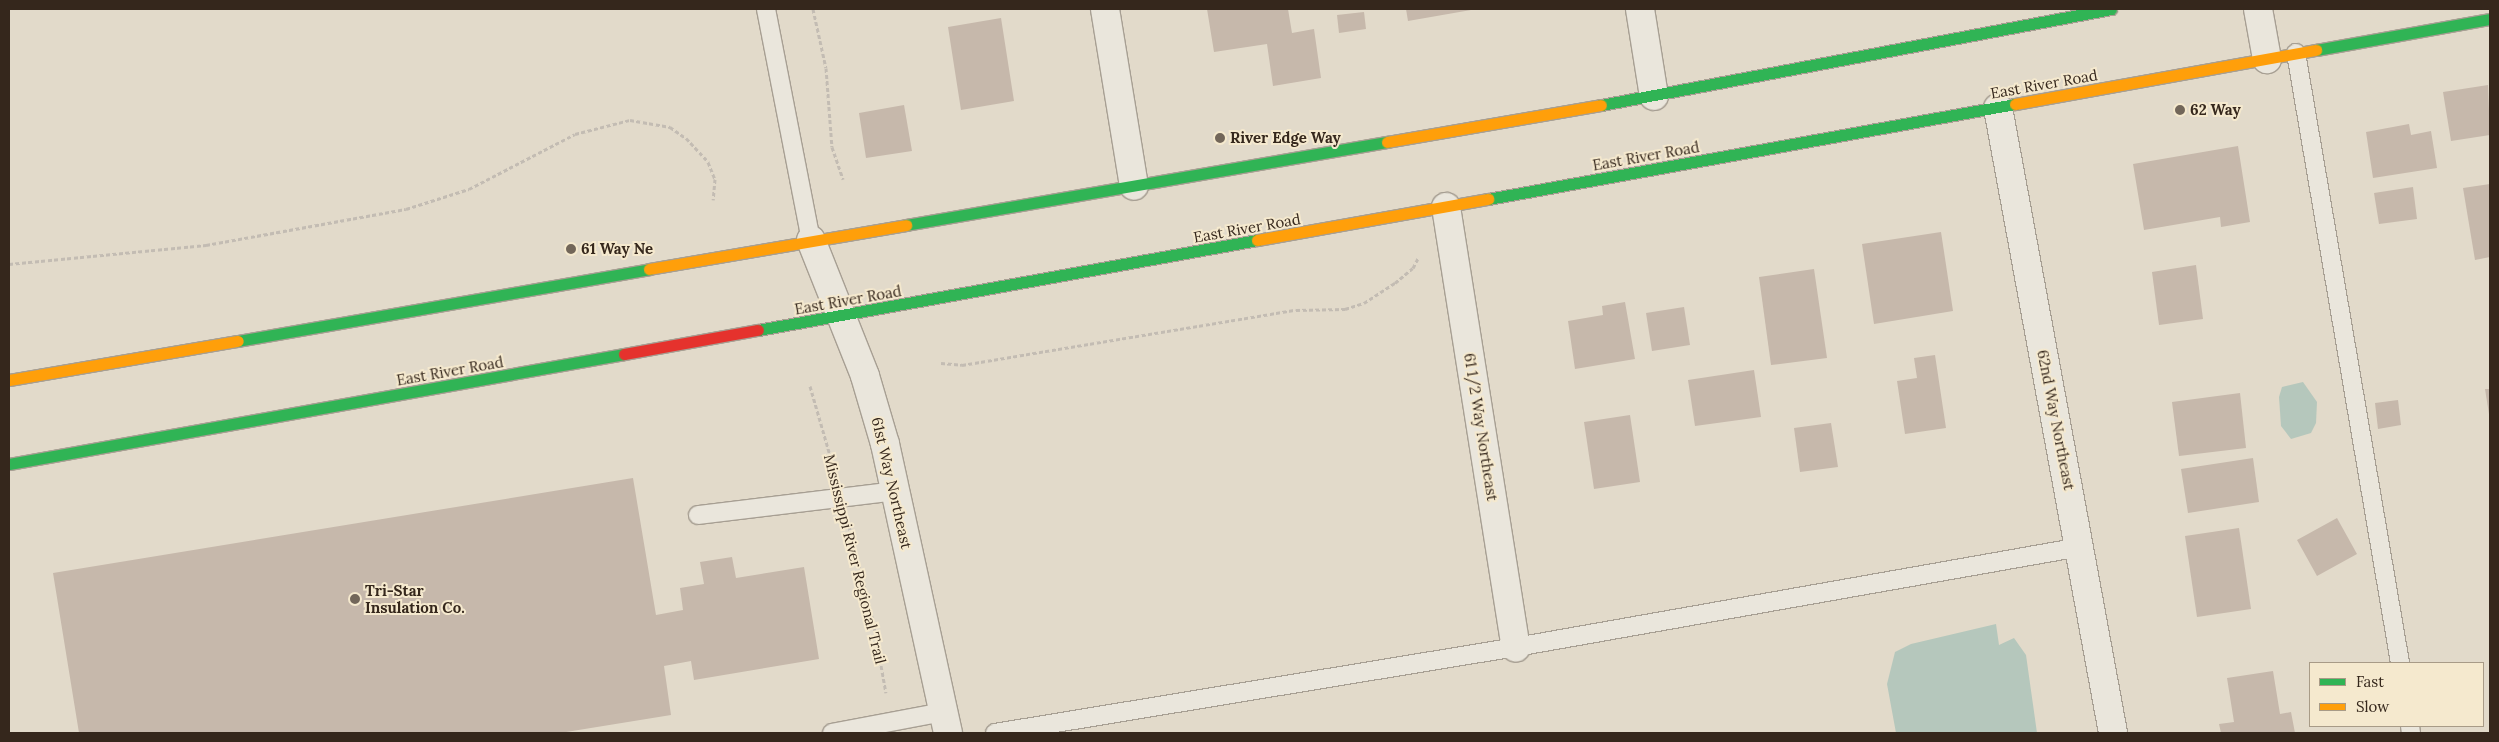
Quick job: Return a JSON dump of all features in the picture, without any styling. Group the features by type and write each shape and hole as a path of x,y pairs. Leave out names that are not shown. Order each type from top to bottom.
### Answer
{"main road":[{"path":"9,380 811,240 1654,96 2112,9"},
{"name":"East River Road","path":"9,464 841,317 2490,19"}],"street":[{"path":"1105,9 1134,186"},
{"path":"1640,9 1654,96"},
{"path":"2258,9 2267,58"},
{"name":"62nd Way Northeast","path":"1998,108 2113,733"},
{"name":"61 1/2 Way Northeast","path":"1446,207 1516,647"},
{"name":"61st Way Northeast","path":"811,240 865,376 896,492 946,723"}],"lane":[{"path":"766,9 811,240"},
{"path":"2296,53 2400,662"},
{"path":"698,515 896,492"},
{"path":"995,733 1516,647 2080,547"},
{"path":"832,733 891,723 946,723"}],"path":[{"path":"813,9 826,68 832,147 843,180"},
{"path":"9,264 206,245 406,209 469,188 576,134 630,120 670,127 686,138 708,162 715,179 713,200"},
{"path":"941,363 962,365 1296,310 1344,309 1364,303 1413,268 1446,207"},
{"name":"Mississippi River Regional Trail","path":"810,386 842,498 873,621 891,723"}],"shaded area":[{"path":"2303,382 2317,402 2316,423 2311,433 2291,439 2281,426 2279,397 2282,387"},
{"path":"1996,624 1999,645 2014,638 2026,655 2037,733 1896,733 1887,684 1895,652 1911,644"}],"building":[{"path":"1207,9 1288,9 1292,33 1314,29 1321,78 1273,86 1267,44 1214,52"},
{"path":"1406,9 1471,9 1471,10 1408,21"},
{"path":"1364,12 1366,29 1339,33 1337,15"},
{"path":"1001,18 1014,101 961,110 948,27"},
{"path":"2488,85 2490,135 2451,141 2443,92"},
{"path":"904,105 912,151 866,158 859,113"},
{"path":"2409,124 2411,135 2431,131 2437,168 2373,178 2366,132"},
{"path":"2238,146 2250,222 2221,227 2220,217 2144,230 2133,164"},
{"path":"2490,184 2490,257 2475,260 2463,188"},
{"path":"2413,187 2417,219 2379,224 2374,193"},
{"path":"1941,232 1953,311 1874,324 1862,244"},
{"path":"2196,265 2203,319 2159,325 2152,272"},
{"path":"1814,269 1827,358 1771,365 1759,277"},
{"path":"1625,302 1635,359 1575,369 1568,321 1603,315 1602,306"},
{"path":"1684,307 1690,345 1652,351 1646,313"},
{"path":"1935,355 1946,428 1905,434 1897,381 1917,378 1914,358"},
{"path":"1754,370 1761,417 1695,426 1688,380"},
{"path":"2485,389 2490,389 2490,414 2489,414"},
{"path":"2240,393 2246,448 2179,456 2172,402"},
{"path":"2398,400 2401,425 2378,429 2375,403"},
{"path":"1630,415 1640,482 1594,489 1584,422"},
{"path":"1831,423 1838,467 1800,472 1794,428"},
{"path":"2253,458 2259,502 2188,513 2181,469"},
{"name":"Tri-Star Insulation Co.","path":"633,478 656,615 683,610 680,588 704,584 700,562 732,557 736,578 804,567 819,659 694,680 691,661 664,666 671,715 560,733 79,733 53,573"},
{"path":"2337,518 2357,554 2317,576 2297,540"},
{"path":"2239,528 2251,609 2197,617 2185,536"},
{"path":"2273,671 2280,714 2291,712 2295,733 2221,733 2219,724 2234,722 2227,678"}],"traffic: fast":[{"path":"1601,105 2111,9"},
{"path":"2316,50 2490,19"},
{"path":"1488,199 2015,104"},
{"path":"906,225 1387,142"},
{"path":"758,330 1257,240"},
{"path":"238,341 649,269"},
{"path":"9,464 624,354"}],"traffic: slow":[{"path":"2015,104 2316,50"},
{"path":"1387,142 1601,105"},
{"path":"1257,240 1488,199"},
{"path":"649,269 906,225"},
{"path":"9,380 238,341"}],"traffic: jam":[{"path":"624,354 758,330"}],"place":[{"name":"62 Way","path":"2180,110"},
{"name":"River Edge Way","path":"1220,138"},
{"name":"61 Way Ne","path":"571,249"},
{"name":"Tri-Star Insulation Co.","path":"355,599"}]}
